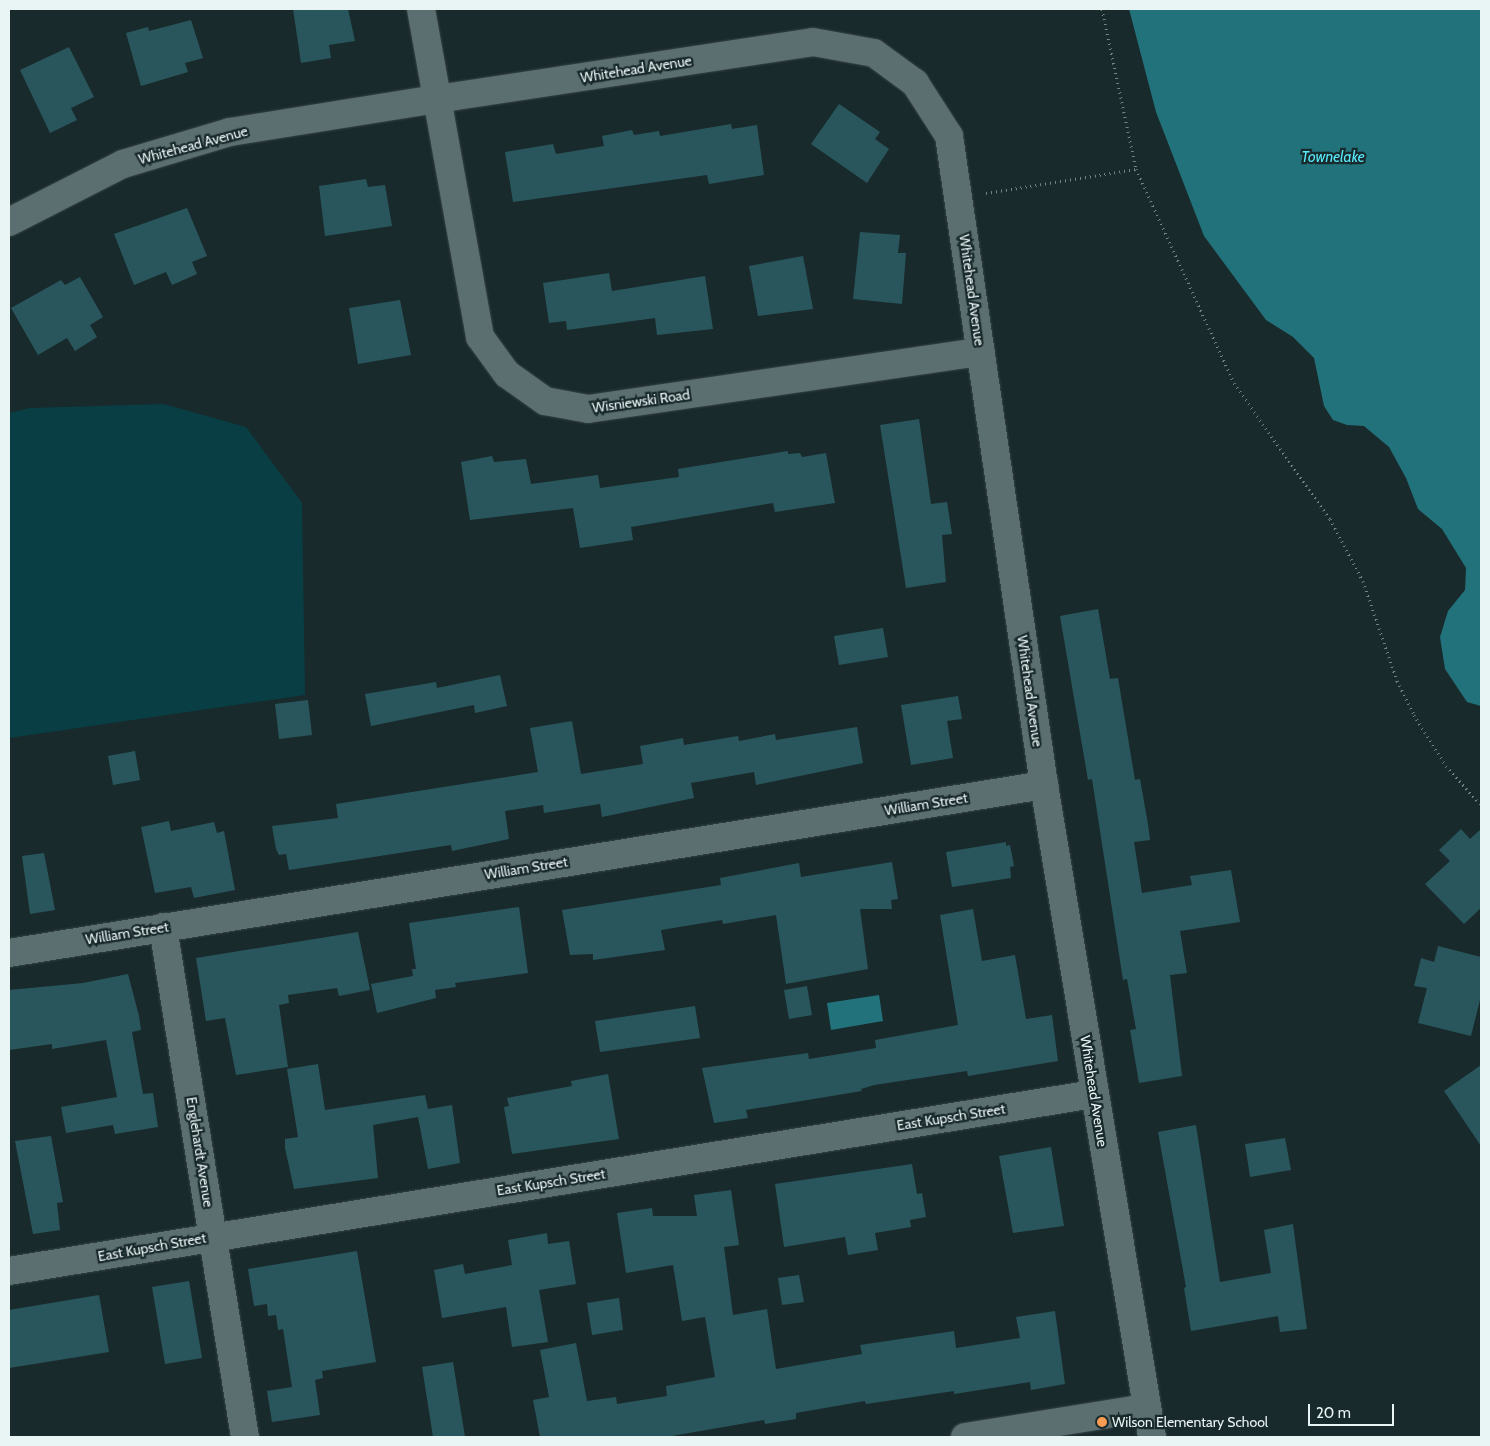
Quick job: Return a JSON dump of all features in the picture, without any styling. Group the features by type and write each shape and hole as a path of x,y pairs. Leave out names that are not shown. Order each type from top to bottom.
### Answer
{"street":[{"name":"Wisniewski Road","path":"421,9 480,337 507,374 545,401 588,409 981,352"},
{"name":"Whitehead Avenue","path":"9,222 123,164 230,132 437,99 813,42 874,54 915,83 948,136 959,198 1044,785 1152,1437"},
{"name":"William Street","path":"9,953 1044,785"},
{"name":"Englehardt Avenue","path":"163,927 246,1437"},
{"name":"East Kupsch Street","path":"9,1272 1094,1094"},
{"path":"965,1437 1147,1408"}],"path":[{"path":"1102,9 1136,169 1237,390 1330,518 1363,581 1397,681 1414,715 1446,766 1481,805"},
{"path":"959,198 1136,169"}],"shaded area":[{"path":"164,404 246,427 302,503 305,695 9,738 9,413 30,408"}],"water":[{"name":"Townelake","path":"1129,9 1481,9 1481,706 1467,702 1445,669 1440,637 1448,611 1465,590 1466,568 1442,529 1418,509 1406,478 1389,447 1364,426 1347,425 1333,420 1324,406 1314,358 1293,337 1266,320 1204,236 1156,112"},
{"path":"879,995 883,1021 831,1030 827,1003"}],"building":[{"path":"293,9 348,9 355,41 329,45 331,58 301,63"},
{"path":"191,20 203,58 185,63 188,72 141,86 126,33 148,27 149,31"},
{"path":"69,47 94,97 71,108 77,120 50,133 20,70"},
{"path":"839,104 880,132 875,139 889,149 867,183 811,144"},
{"path":"731,124 732,129 757,125 764,175 709,184 707,175 513,202 505,152 553,144 556,154 604,146 602,136 632,130 634,135 659,131 660,136"},
{"path":"366,179 368,187 385,185 392,226 325,236 319,186"},
{"path":"187,208 207,256 192,262 197,274 172,285 166,272 134,285 114,234"},
{"path":"860,232 900,235 898,253 906,253 902,304 853,299"},
{"path":"803,256 813,309 758,316 749,266"},
{"path":"609,273 612,291 705,276 713,329 657,335 655,318 567,330 566,321 549,323 543,283"},
{"path":"80,277 103,317 90,325 97,337 75,351 67,338 38,355 11,308 61,280 65,285"},
{"path":"400,300 411,355 358,364 349,308"},
{"path":"919,419 931,504 947,502 952,534 942,535 946,582 906,588 880,425"},
{"path":"788,451 788,454 800,453 802,457 826,453 835,503 775,512 773,503 631,527 633,540 580,548 573,508 470,520 461,462 492,456 494,462 526,459 531,484 598,475 600,488 679,477 678,469"},
{"path":"1098,609 1110,679 1118,678 1135,780 1140,779 1148,824 1150,840 1134,842 1142,893 1192,885 1190,876 1231,870 1240,922 1180,931 1187,973 1170,975 1182,1076 1139,1083 1130,1030 1136,1029 1127,979 1123,980 1092,779 1088,780 1060,616"},
{"path":"883,628 888,657 839,665 834,636"},
{"path":"500,675 507,706 475,713 474,705 371,726 365,694 436,682 437,688"},
{"path":"958,696 962,719 947,721 953,758 911,765 901,705"},
{"path":"308,700 312,735 279,739 275,704"},
{"path":"572,721 581,774 643,764 640,746 683,738 684,745 738,736 739,741 775,734 776,740 857,727 863,763 756,785 754,772 691,783 694,798 602,817 600,804 544,813 543,805 505,811 509,839 452,851 451,845 289,870 286,854 279,855 276,849 272,826 338,818 336,804 538,772 530,728"},
{"path":"135,751 140,780 113,785 108,756"},
{"path":"169,821 171,831 214,822 217,833 224,831 235,890 194,898 191,887 155,893 141,827"},
{"path":"1461,829 1470,839 1481,829 1481,908 1464,924 1425,884 1450,861 1439,850"},
{"path":"1006,842 1006,846 1010,845 1014,866 1010,867 1011,878 952,887 946,852"},
{"path":"44,853 55,910 30,914 22,856"},
{"path":"892,862 898,899 891,900 892,909 860,909 868,969 786,984 776,915 723,924 722,920 661,930 665,950 593,960 593,954 570,955 562,910 721,885 720,878 799,863 801,877"},
{"path":"519,907 528,973 455,983 456,987 435,990 436,998 377,1013 371,984 413,976 412,969 416,969 409,923"},
{"path":"973,909 982,961 1015,955 1026,1019 1052,1015 1058,1061 968,1076 967,1071 874,1085 861,1089 862,1091 746,1110 748,1118 714,1123 702,1068 808,1053 809,1059 876,1048 875,1040 958,1025 940,915"},
{"path":"358,932 370,990 339,996 337,988 288,995 289,1003 279,1005 288,1067 236,1075 225,1018 206,1021 196,958"},
{"path":"1438,946 1481,957 1481,996 1471,1036 1418,1023 1427,988 1414,986 1421,958 1434,962"},
{"path":"128,974 141,1030 132,1032 143,1094 153,1093 158,1127 115,1134 113,1125 66,1133 61,1107 117,1097 106,1040 52,1049 52,1044 9,1050 9,990 83,983"},
{"path":"807,986 812,1015 789,1019 784,990"},
{"path":"695,1006 700,1038 600,1052 595,1021"},
{"path":"318,1064 325,1110 425,1095 428,1109 452,1105 460,1163 428,1169 418,1117 373,1125 378,1178 294,1189 285,1148 285,1139 298,1137 287,1069"},
{"path":"1481,1065 1481,1146 1444,1091"},
{"path":"608,1074 619,1139 512,1154 504,1107 509,1106 507,1098 572,1086 571,1081"},
{"path":"1196,1125 1220,1282 1271,1273 1264,1230 1293,1224 1307,1329 1280,1332 1278,1316 1191,1331 1184,1288 1186,1287 1158,1132"},
{"path":"51,1136 63,1202 57,1203 60,1230 33,1234 15,1141"},
{"path":"1285,1138 1291,1170 1250,1177 1245,1144"},
{"path":"1051,1147 1064,1226 1013,1233 999,1156"},
{"path":"912,1164 917,1194 922,1193 926,1217 910,1220 911,1227 875,1233 878,1250 848,1255 845,1237 784,1247 775,1184"},
{"path":"731,1190 739,1245 724,1247 733,1315 767,1309 776,1369 862,1354 860,1345 954,1331 956,1348 1020,1338 1016,1317 1055,1311 1065,1384 1031,1390 1030,1382 954,1394 954,1391 866,1404 865,1401 796,1413 796,1419 765,1424 764,1420 666,1437 540,1437 533,1400 549,1397 540,1350 576,1343 587,1401 616,1397 617,1404 667,1396 666,1386 715,1377 705,1317 682,1321 673,1265 626,1273 617,1213 652,1208 653,1216 697,1216 694,1195"},
{"path":"547,1233 548,1244 569,1241 576,1284 539,1290 548,1342 512,1347 506,1307 442,1318 434,1270 463,1264 465,1274 512,1265 508,1240"},
{"path":"357,1251 376,1362 322,1371 323,1378 315,1380 320,1415 272,1422 267,1391 292,1387 283,1329 278,1330 276,1315 268,1316 267,1304 254,1306 248,1269"},
{"path":"799,1275 804,1302 782,1305 778,1278"},
{"path":"189,1281 202,1358 165,1364 152,1287"},
{"path":"99,1295 109,1352 9,1368 9,1310"},
{"path":"619,1298 623,1330 592,1335 587,1303"},
{"path":"453,1362 465,1437 433,1437 422,1367"}],"place":[{"name":"Wilson Elementary School","path":"1102,1422"}]}
